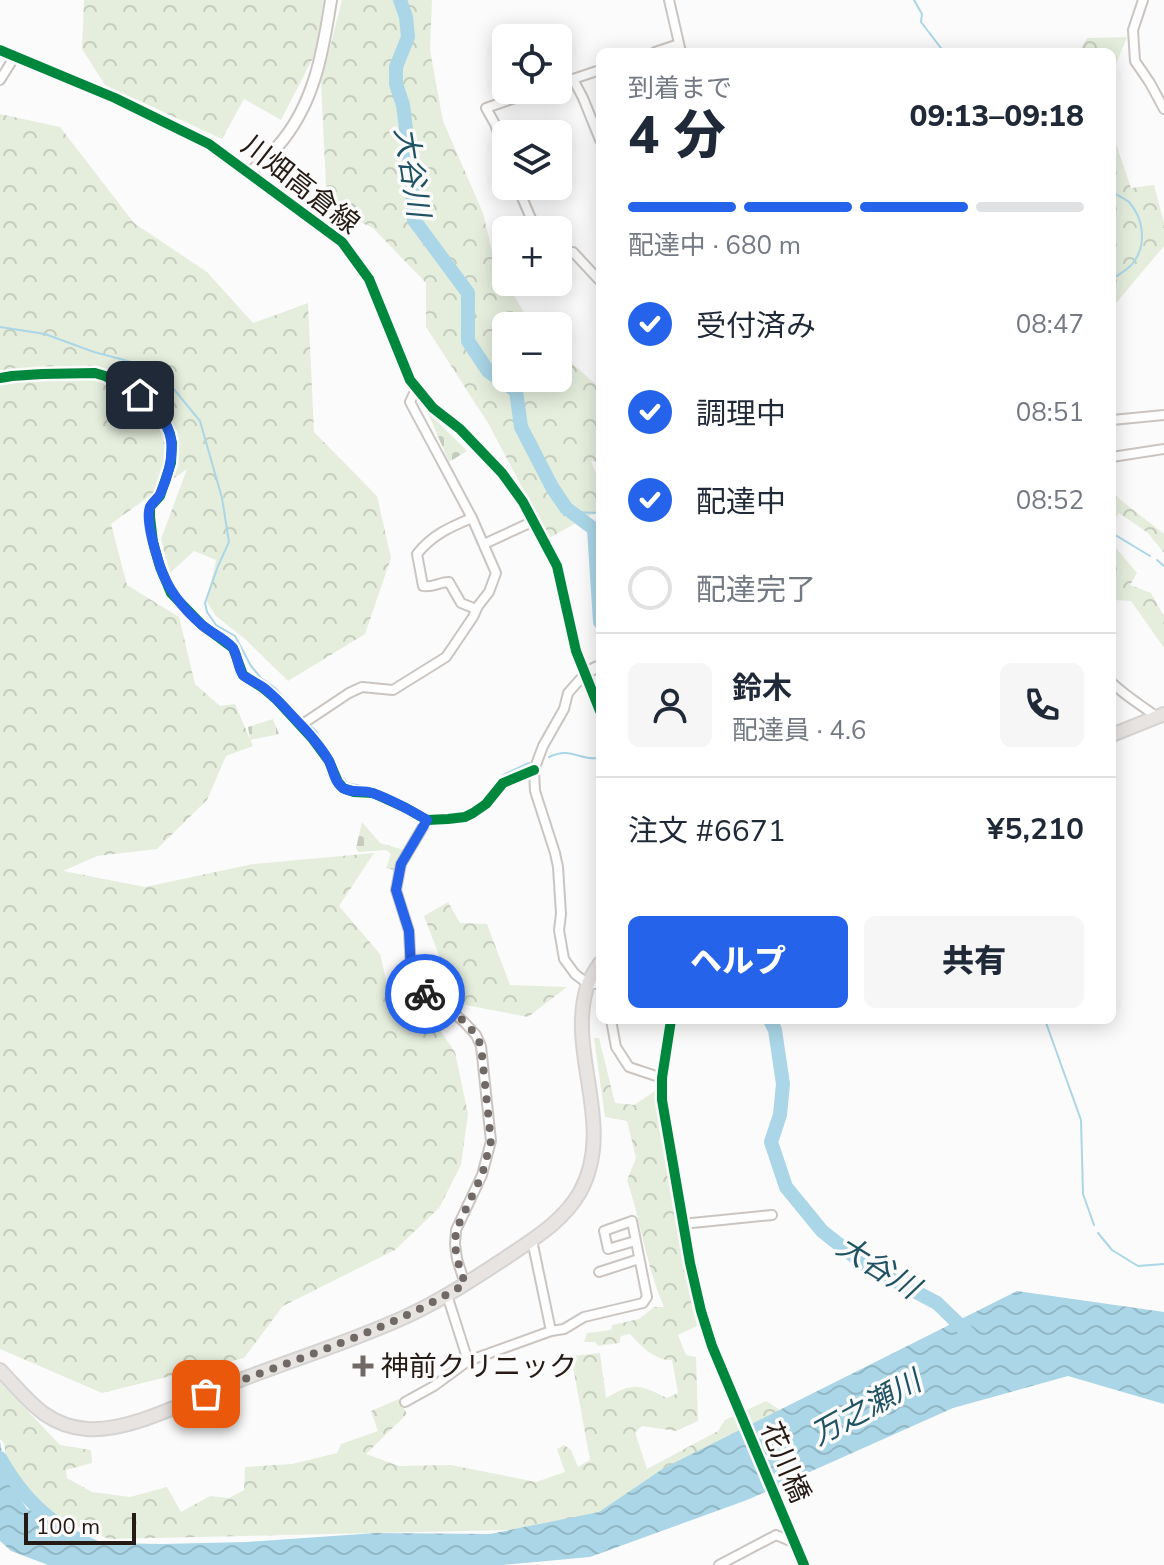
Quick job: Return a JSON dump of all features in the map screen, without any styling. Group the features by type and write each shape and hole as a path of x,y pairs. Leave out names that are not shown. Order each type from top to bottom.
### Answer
{"main road":[{"path":"1116,733 1160,716"},
{"path":"0,1370 37,1410 51,1419 84,1429 103,1429 151,1416 368,1333 408,1316 465,1284 557,1220 575,1200 585,1181 594,1148 582,1027 583,1009 594,984"}],"street":[{"path":"250,173 276,148 304,106 324,41 331,0"},
{"path":"669,0 680,48"},
{"path":"1143,0 1133,30 1135,61 1164,109"},
{"name":"川畑高倉線","path":"0,50 115,98 209,144 342,242 369,279 416,389 502,473 534,521 557,566 573,641 592,670 596,690"},
{"path":"0,80 15,56"},
{"path":"596,71 573,79 596,130"},
{"path":"493,120 486,108 498,104"},
{"path":"276,148 297,208"},
{"path":"572,252 596,277"},
{"path":"0,378 95,373 152,403 165,423 172,443 171,463 160,496 150,507 157,555 171,593 202,625 233,648 243,675 304,723 343,788 373,793 427,820 465,817 486,804 503,783 534,770"},
{"path":"304,723 349,693 362,687 393,690 446,657 489,592 496,573 472,518 410,402 416,389"},
{"path":"1116,420 1164,415"},
{"path":"1116,456 1164,449"},
{"path":"472,518 441,532 417,554 423,586 449,582 461,603 476,609"},
{"path":"484,544 534,521"},
{"path":"592,670 568,693 564,709 543,746 534,770 535,791 558,867 559,930 564,959 575,974 594,984"},
{"path":"1116,687 1131,700 1160,716"},
{"path":"427,820 401,864 396,890 409,931 411,971 420,991 450,1010 476,1035 481,1046 491,1130 482,1175 456,1230 457,1259 465,1284"},
{"path":"612,1024 616,1047 629,1067 662,1078"},
{"name":"花川橋","path":"670,1024 662,1078 662,1100 682,1224 706,1329 804,1565"},
{"path":"682,1224 772,1215"},
{"path":"532,1240 551,1331"},
{"path":"405,1402 434,1386 468,1361 570,1327 574,1321 584,1317 643,1303 647,1297 635,1241"},
{"path":"599,1272 639,1259"},
{"path":"447,1295 468,1361"},
{"path":"719,1565 776,1535 793,1538"}],"green space":[{"path":"84,0 324,0 315,54 281,120 244,99 222,139 105,85 82,49"},
{"path":"342,0 432,0 430,50 443,121 483,213 492,251 492,296 514,296 524,312 492,312 492,392 572,392 572,363 596,384 596,462 591,461 596,474 596,512 549,538 488,423 426,327 426,283 373,228 327,207 321,83"},
{"path":"1127,37 1116,64 1116,48 1081,48 1087,38"},
{"path":"0,114 60,127 134,223 207,272 253,323 308,303 314,432 377,496 391,558 365,634 288,681 216,616 207,602 216,560 194,551 170,573 161,539 187,469 111,524 127,585 179,617 195,684 220,706 235,704 253,746 226,756 207,800 157,849 97,856 63,871 145,887 253,864 374,853 339,906 380,954 388,988 440,958 424,916 448,902 460,923 487,924 510,985 567,987 528,1017 445,1001 430,1016 455,1052 468,1114 461,1165 439,1208 395,1250 283,1306 244,1358 102,1393 0,1349"},
{"path":"1116,144 1131,188 1154,185 1164,223 1164,246 1116,303"},
{"path":"427,411 467,451 449,462"},
{"path":"1116,496 1164,534 1164,553 1148,533 1119,513 1116,517"},
{"path":"1116,548 1137,573 1130,585 1151,593 1164,616 1164,648 1131,601 1116,600"},
{"path":"273,719 279,734 250,740 248,727"},
{"path":"362,822 380,843 404,850 394,870 386,868 391,854 386,850 358,852 356,848"},
{"path":"594,1038 599,1038 615,1103 634,1105 655,1091 697,1326 678,1335 686,1355 696,1357 698,1421 676,1431 642,1426 635,1432 647,1469 718,1431 725,1420 766,1401 793,1418 598,1528 109,1539 27,1506 9,1477 4,1443 0,1439 0,1382 60,1445 91,1450 92,1463 66,1470 67,1478 92,1492 130,1497 167,1487 181,1512 210,1496 229,1498 244,1490 245,1467 292,1464 337,1453 341,1444 378,1431 371,1411 399,1399 407,1414 366,1454 399,1466 451,1465 536,1482 565,1472 557,1449 564,1445 571,1450 578,1467 590,1460 571,1356 600,1353 606,1398 630,1387 649,1390 667,1398 678,1393 672,1360 654,1355 630,1334 621,1336 619,1343 598,1346 595,1342 584,1342 587,1333 611,1330 612,1325 639,1319 654,1307 664,1307 627,1180 636,1158 627,1121 605,1117"}],"water":[{"path":"1017,1291 1164,1312 1164,1404 1068,1376 953,1408 747,1500 590,1557 503,1565 48,1565 11,1551 0,1541 0,1441 6,1477 27,1509 102,1543 247,1542 376,1533 490,1534 599,1512 664,1468"}],"waterway":[{"name":"大谷川","path":"400,0 408,37 396,67 396,84 403,105 414,220 468,293 468,341 488,371 516,391 521,427 552,487 566,508 594,529 596,560"},
{"path":"914,0 922,14 921,22 941,48"},
{"path":"1116,194 1134,209 1142,232 1140,248 1133,263 1116,276"},
{"path":"0,327 45,334 163,376 200,421 222,498 229,542 205,603 207,612 216,625 235,636 251,666 303,719"},
{"path":"572,512 596,513"},
{"path":"1116,535 1150,556"},
{"path":"1157,560 1164,566"},
{"path":"307,723 316,731 331,757"},
{"path":"549,757 569,753 596,758"},
{"path":"334,763 347,783 386,795"},
{"path":"438,816 470,809 485,799 505,774 529,763"},
{"name":"大谷川","path":"772,1024 783,1084 780,1115 771,1142 786,1187 822,1231 865,1265 937,1303 970,1335"},
{"path":"1046,1024 1081,1120 1083,1194 1094,1225"},
{"path":"1098,1233 1112,1250 1138,1266 1164,1264"},
{"name":"万之瀬川","path":"0,1458 26,1495 60,1526"}],"cycle path":[{"path":"0,50 115,98 209,144 342,242 369,279 410,380 433,408 460,429 502,473 523,502 557,566 576,651 596,701"},
{"path":"0,378 95,373 152,403 165,423 172,443 171,463 160,496 150,507 153,542 171,593 202,625 233,648 243,675 277,700 312,738 343,788 373,793 427,820 448,819 473,813 486,804 503,783 534,770"},
{"path":"670,1024 662,1078 662,1100 701,1311 712,1346 804,1565"}],"way so far":[{"path":"206,1394 368,1333 408,1316 465,1284 457,1259 456,1230 482,1175 491,1141 481,1046 464,1022 425,994"}],"place":[{"name":"神前クリニック","path":"363,1366"}],"route":[{"path":"140,395 152,403 165,423 172,443 171,463 160,496 150,507 153,542 171,593 202,625 233,648 243,675 277,700 312,738 343,788 373,793 427,820 401,864 396,890 409,931 411,971 416,985 425,994"}]}
